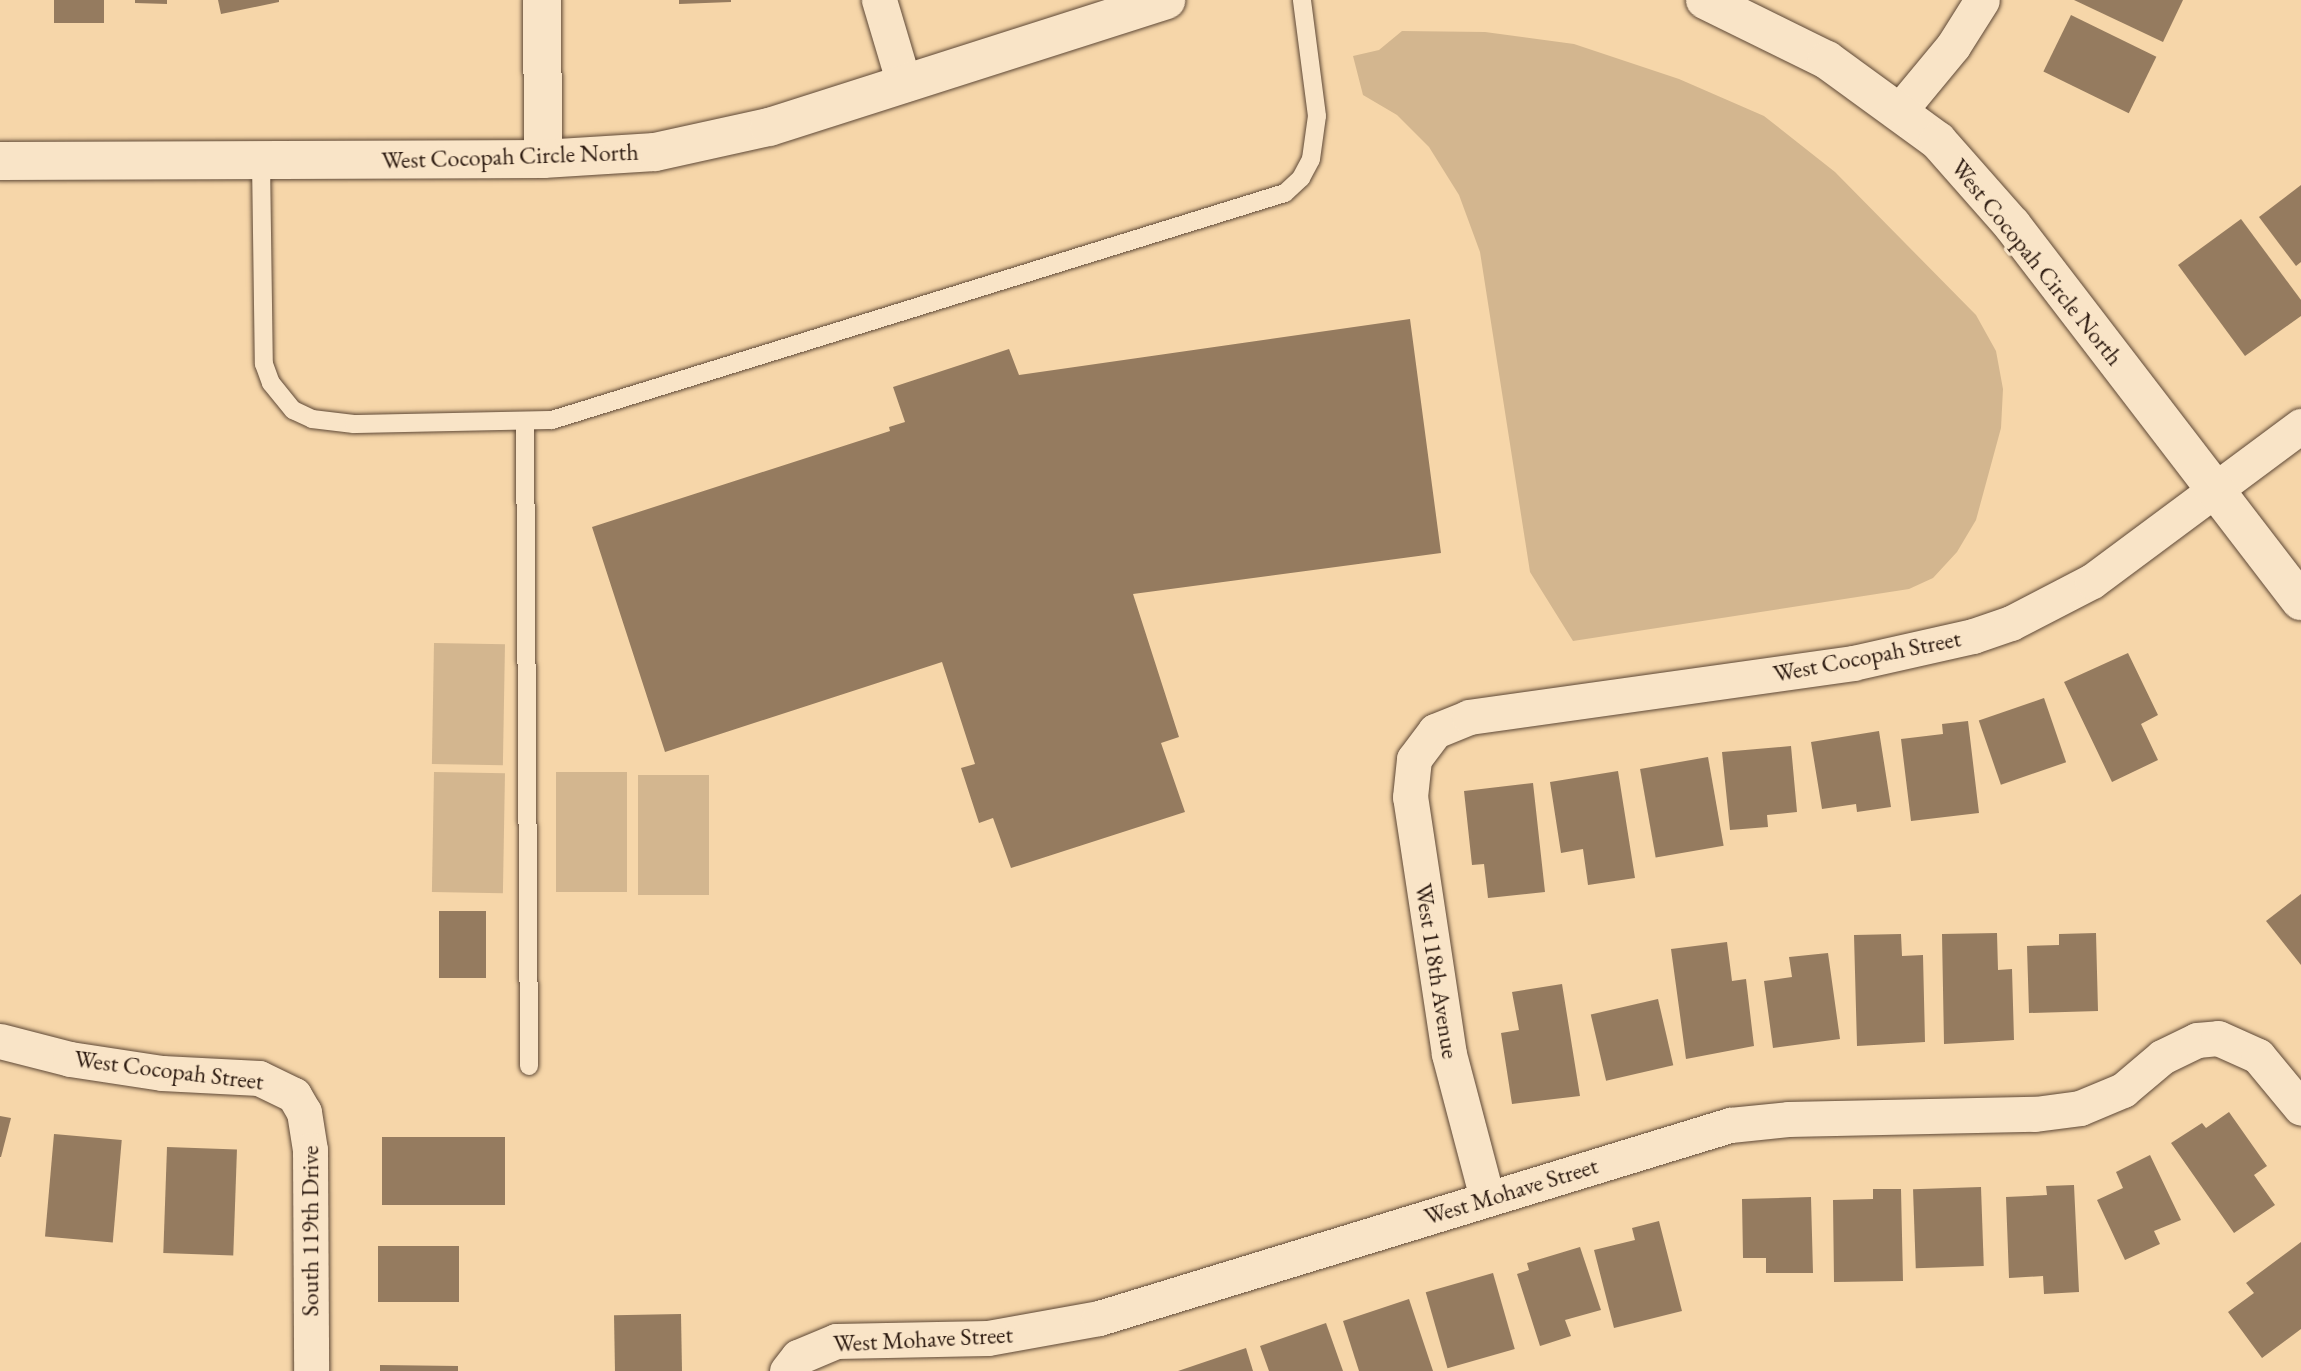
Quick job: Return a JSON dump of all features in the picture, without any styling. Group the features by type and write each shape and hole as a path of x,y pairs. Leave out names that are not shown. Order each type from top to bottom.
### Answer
{"street":[{"path":"542,0 542,159"},
{"path":"878,0 904,84"},
{"name":"West Cocopah Circle North","path":"0,161 542,159 655,152 732,137 1166,0"},
{"name":"West Cocopah Circle North","path":"1706,0 1786,37 1900,110 1938,141 1998,208 2301,601"},
{"path":"1900,110 1954,46 1982,0"},
{"name":"West Cocopah Street","path":"1423,743 1450,722 1469,717 1853,663 1973,636 2092,581 2301,426"},
{"name":"West 118th Avenue","path":"1423,743 1414,759 1410,797 1449,1055 1487,1198"},
{"name":"West Mohave Street","path":"792,1364 836,1341 988,1338 1099,1318 1730,1125 1788,1119 2035,1114 2080,1108 2123,1090 2176,1048 2218,1038 2258,1056 2301,1108"},
{"name":"West Cocopah Street","path":"0,1041 70,1059 162,1073 259,1077 295,1095"},
{"name":"South 119th Drive","path":"295,1095 304,1112 310,1150 311,1371"}],"lane":[{"path":"261,161 262,326 271,383 293,410 312,419 354,424 525,423 615,403 1285,193 1301,178 1311,159 1317,116 1302,0"},
{"path":"525,423 529,1066"}],"shaded area":[{"path":"1402,31 1485,32 1574,44 1679,79 1764,116 1835,172 1976,315 1996,351 2003,389 2001,428 1976,520 1957,552 1933,578 1909,589 1573,641 1530,572 1480,252 1459,195 1429,147 1397,115 1363,95 1353,56 1379,50"},
{"path":"434,643 505,644 503,765 432,764"},
{"path":"434,772 505,773 503,893 432,892"},
{"path":"556,772 627,772 627,892 556,892"},
{"path":"638,775 709,775 709,895 638,895"}],"building":[{"path":"54,0 104,0 104,23 54,23"},
{"path":"135,0 167,0 167,4 135,3"},
{"path":"218,0 279,0 279,2 221,14"},
{"path":"679,0 731,0 731,2 679,4"},
{"path":"2074,0 2183,0 2163,42"},
{"path":"2071,15 2156,57 2129,113 2043,72"},
{"path":"2301,185 2301,262 2296,266 2259,217"},
{"path":"2241,219 2301,300 2301,316 2245,356 2178,265"},
{"path":"1410,319 1441,553 1133,594 1179,737 1161,743 1185,812 1011,868 993,818 979,823 961,768 975,764 942,662 665,752 592,527 890,431 889,427 905,422 893,387 1009,349 1019,375"},
{"path":"2128,653 2158,715 2141,724 2158,760 2112,782 2064,682"},
{"path":"2044,698 2066,762 2001,785 1979,720"},
{"path":"1968,721 1979,813 1911,821 1901,739 1943,734 1942,724"},
{"path":"1879,731 1891,807 1857,812 1856,804 1822,809 1811,742"},
{"path":"1791,746 1797,812 1767,815 1768,827 1730,830 1722,752"},
{"path":"1708,757 1724,846 1656,858 1640,769"},
{"path":"1618,771 1635,878 1588,885 1583,849 1561,853 1550,782"},
{"path":"1533,783 1545,892 1488,898 1484,864 1472,865 1464,791"},
{"path":"2301,894 2301,965 2266,921"},
{"path":"439,911 486,911 486,978 439,978"},
{"path":"1997,933 1998,970 2012,969 2014,1040 1944,1044 1942,934"},
{"path":"2096,933 2098,1011 2029,1013 2027,946 2059,945 2059,934"},
{"path":"1901,934 1902,956 1923,955 1925,1042 1857,1046 1854,935"},
{"path":"1727,942 1732,981 1746,979 1754,1046 1686,1059 1671,949"},
{"path":"1828,953 1840,1039 1773,1048 1764,981 1792,977 1789,957"},
{"path":"1562,984 1580,1096 1512,1104 1501,1033 1519,1030 1512,992"},
{"path":"1658,999 1673,1065 1606,1081 1591,1015"},
{"path":"2229,1112 2267,1166 2254,1175 2275,1205 2234,1233 2171,1143 2202,1123 2206,1128"},
{"path":"0,1116 11,1118 1,1157 0,1157"},
{"path":"54,1134 122,1140 113,1243 45,1237"},
{"path":"382,1137 505,1137 505,1205 382,1205"},
{"path":"167,1147 237,1149 233,1255 163,1253"},
{"path":"2150,1155 2181,1220 2154,1231 2160,1244 2125,1260 2097,1200 2123,1188 2116,1172"},
{"path":"2074,1185 2079,1292 2044,1294 2043,1276 2009,1278 2006,1197 2047,1195 2046,1186"},
{"path":"1981,1187 1984,1266 1916,1268 1913,1189"},
{"path":"1873,1189 1901,1189 1903,1281 1834,1282 1833,1200 1873,1199"},
{"path":"1811,1197 1813,1273 1766,1273 1766,1258 1743,1258 1742,1199"},
{"path":"1659,1221 1682,1311 1614,1328 1594,1250 1635,1240 1632,1228"},
{"path":"2301,1242 2301,1329 2262,1358 2228,1312 2254,1293 2246,1283"},
{"path":"378,1246 459,1246 459,1302 378,1302"},
{"path":"1580,1247 1601,1310 1565,1320 1571,1336 1540,1346 1517,1274 1529,1270 1527,1263"},
{"path":"1493,1273 1515,1349 1447,1368 1426,1292"},
{"path":"1409,1299 1433,1371 1359,1371 1343,1321"},
{"path":"681,1314 682,1371 615,1371 614,1315"},
{"path":"1326,1323 1343,1371 1269,1371 1260,1346"},
{"path":"1246,1348 1253,1371 1178,1371"},
{"path":"380,1365 458,1366 458,1371 380,1371"}]}
